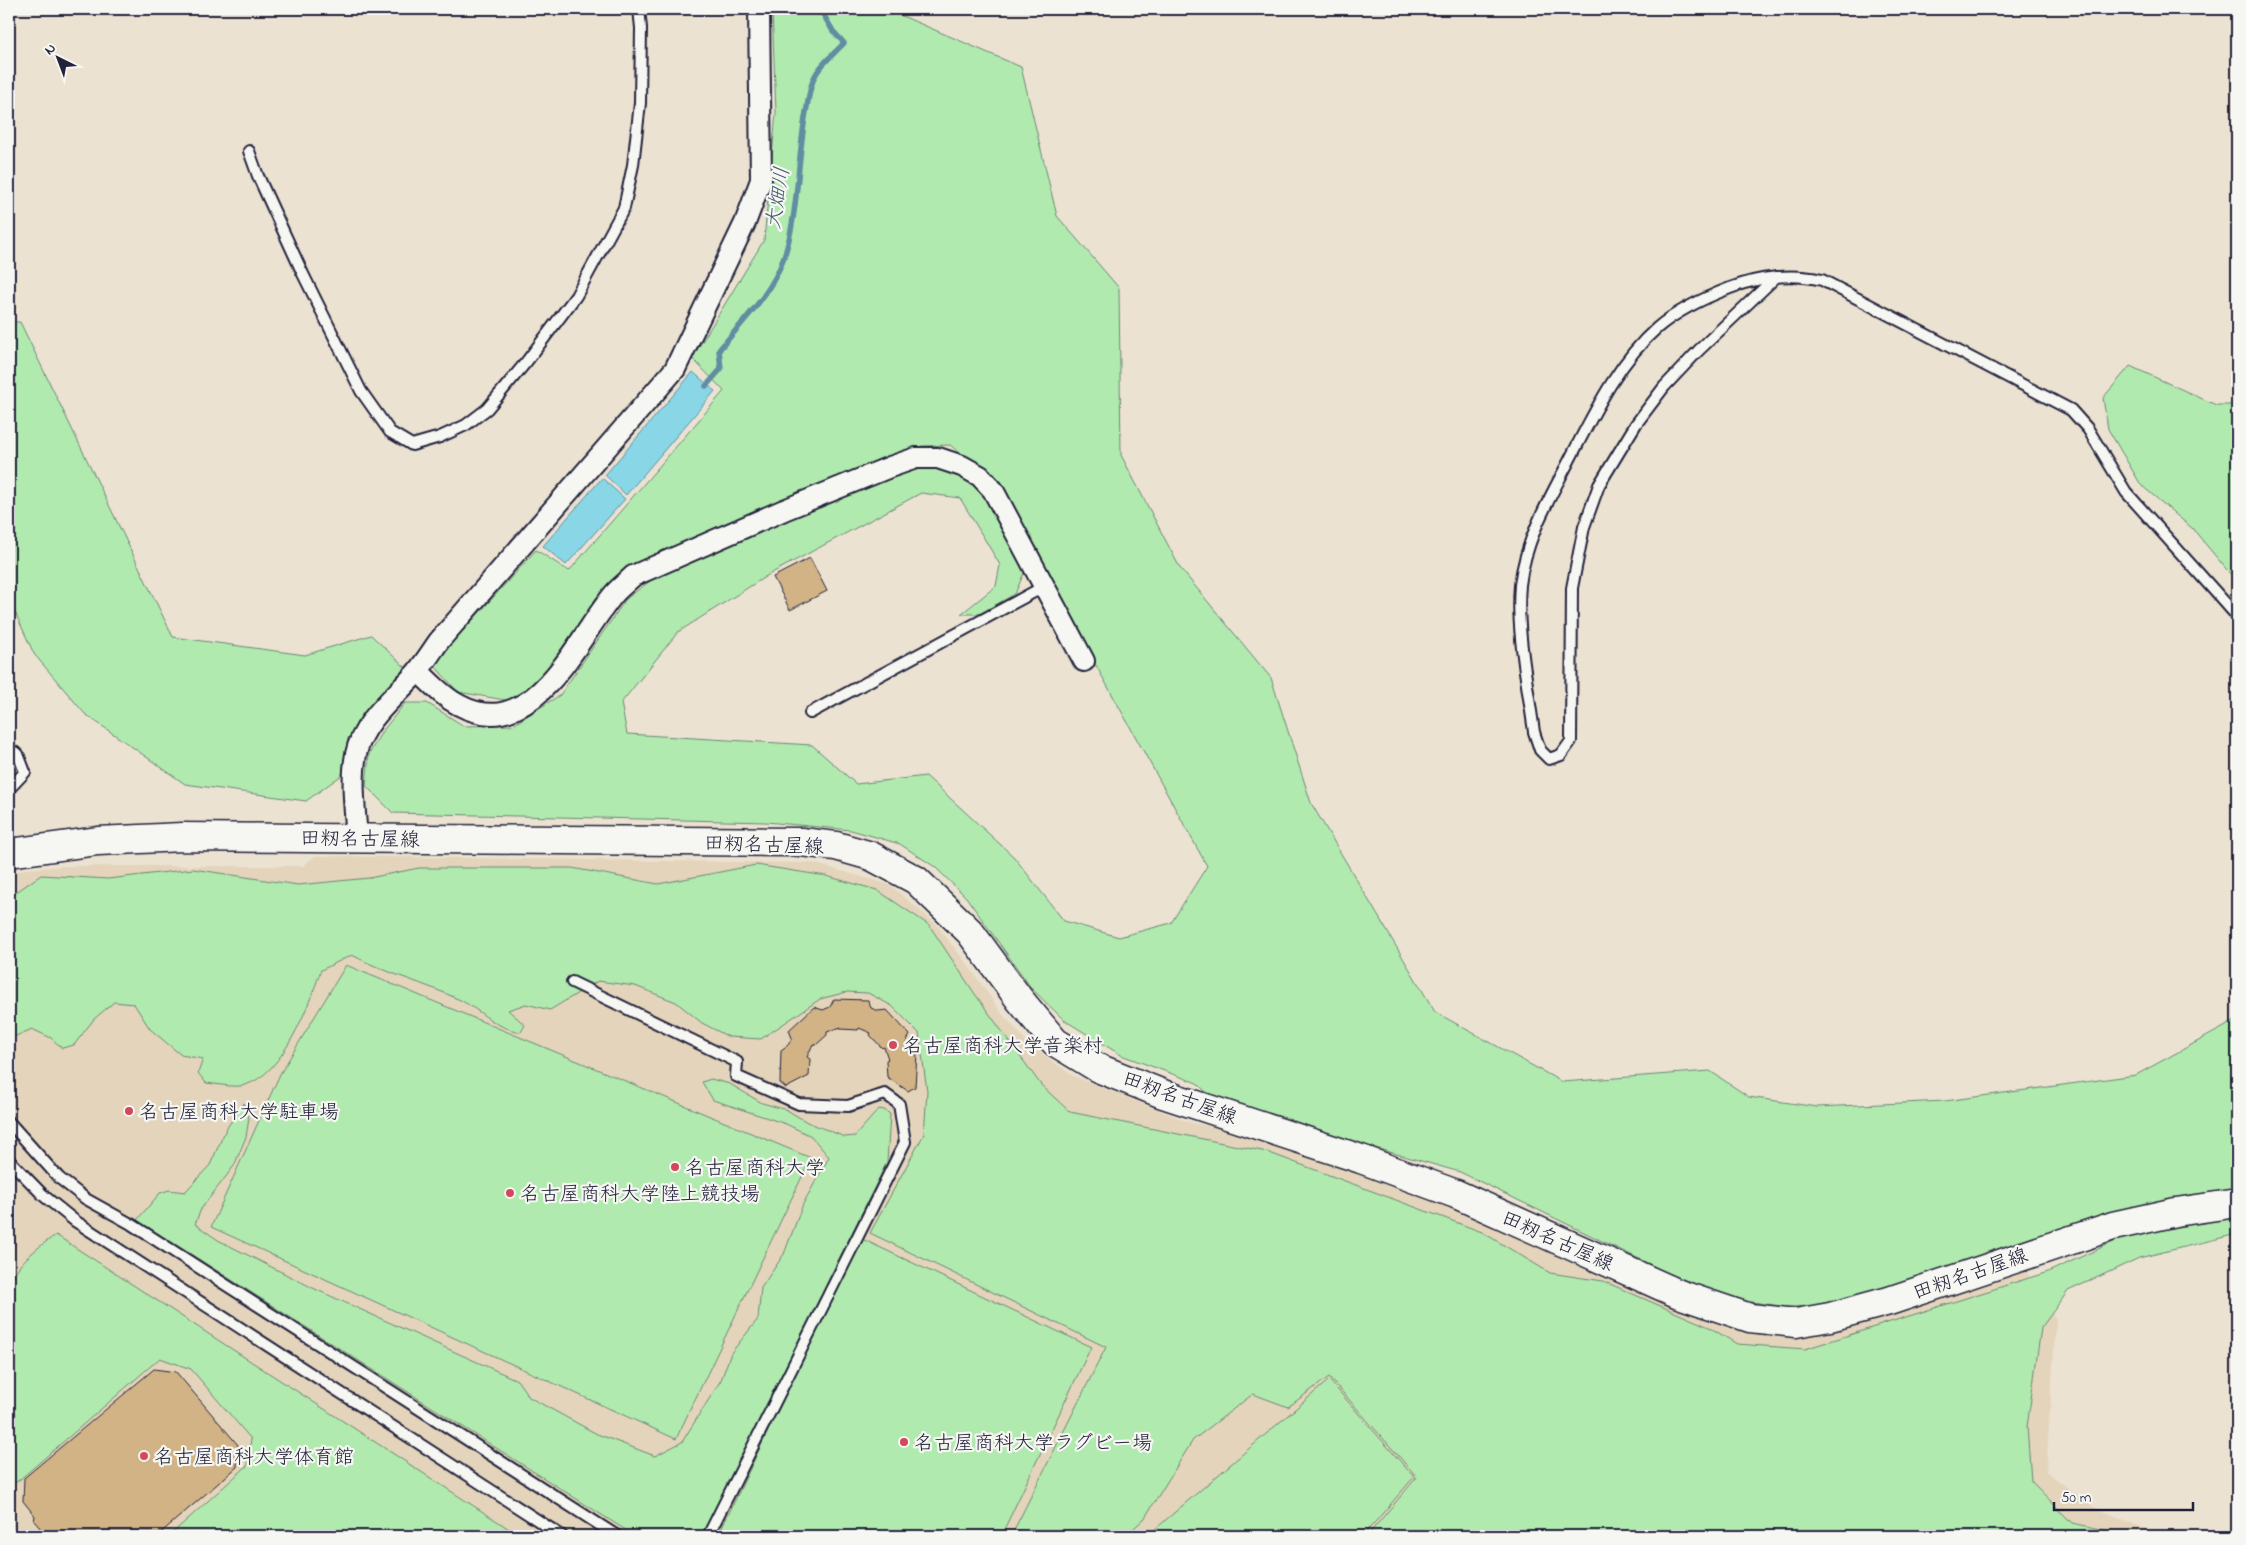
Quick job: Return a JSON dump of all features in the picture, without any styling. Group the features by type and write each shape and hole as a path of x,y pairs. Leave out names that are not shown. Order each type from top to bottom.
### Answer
{"main road":[{"name":"田籾名古屋線","path":"9,853 98,841 182,837 801,842 836,846 871,856 916,880 970,932 1020,1000 1055,1042 1098,1068 1163,1094 1361,1159 1456,1194 1679,1294 1750,1318 1796,1323 1830,1317 1889,1301 2057,1243 2113,1226 2176,1212 2237,1202"}],"street":[{"path":"357,838 354,792 356,755 359,743 372,722 418,670 439,641 675,369 745,223 761,180 760,9"},
{"path":"418,670 448,698 469,710 498,715 527,703 552,681 614,594 633,576 784,510 916,458 938,458 962,466 980,476 993,490 1084,661"}],"lane":[{"path":"249,151 258,176 303,274 361,391 390,432 412,445 440,437 466,425 487,409 528,360 576,296 624,208 634,165 640,103 641,28 639,9"},
{"path":"1776,277 1699,350 1664,387 1636,424 1599,485 1584,527 1572,588 1571,741 1562,755 1549,759 1540,750 1534,732 1520,618 1520,586 1526,557 1541,515 1618,374 1657,328 1676,314 1708,296 1743,283 1776,277 1805,276 1822,280 2071,410 2088,429 2126,492 2237,616"},
{"path":"810,713 1044,586"},
{"path":"9,748 18,754 25,772 9,789"},
{"path":"572,982 737,1062 736,1076 799,1104 848,1106 885,1094 899,1104 905,1142 708,1536"},
{"path":"9,1122 59,1178 86,1199 139,1230 617,1536"},
{"path":"9,1160 44,1196 75,1221 562,1536"}],"shaded area":[{"name":"名古屋商科大学","path":"315,856 813,863 890,885 935,923 968,965 1003,1015 1032,1047 1073,1076 1191,1123 1244,1132 1439,1202 1732,1327 1788,1337 1846,1329 2025,1269 2056,1319 2046,1471 2091,1506 2158,1534 2158,1536 9,1536 9,874 25,869 64,866 303,866"}],"green space":[{"path":"772,9 886,9 1021,67 1057,216 1119,288 1121,455 1180,568 1271,678 1311,803 1435,1012 1562,1082 1710,1071 1749,1097 1817,1107 1945,1101 2136,1075 2237,1020 2237,1191 2109,1213 1859,1297 1820,1306 1788,1307 1731,1299 1668,1273 1460,1172 1358,1143 1207,1093 1197,1083 1121,1055 1064,1020 1032,989 966,897 935,867 900,844 851,830 766,822 393,813 366,786 369,754 381,733 405,703 427,703 464,726 513,725 560,695 626,599 666,569 909,466 951,466 986,488 1026,568 1015,594 979,614 961,614 996,586 1000,565 960,498 921,493 768,575 678,632 621,703 627,734 812,745 856,784 926,776 1014,857 1064,921 1119,937 1171,923 1207,866 993,479 950,445 922,446 879,459 632,569 540,680 511,701 458,692 433,664 536,550 569,571 724,391 692,358 764,240 776,113"},
{"path":"9,322 20,322 173,637 305,655 371,635 406,668 348,738 342,775 306,801 185,784 85,714 34,654 9,599"},
{"path":"2130,366 2216,405 2237,405 2237,582 2193,529 2141,485 2108,429 2103,398"},
{"path":"756,865 826,876 877,890 929,925 975,994 1041,1085 1070,1112 1267,1152 1482,1232 1550,1273 1603,1281 1709,1327 1737,1344 1805,1349 2048,1272 2120,1239 2237,1214 2237,1234 2139,1258 2068,1291 2041,1328 2027,1427 2031,1481 2072,1523 2135,1536 1367,1536 1417,1477 1329,1377 1288,1407 1253,1394 1193,1440 1144,1519 1125,1536 1011,1536 1106,1347 870,1233 924,1134 927,1091 919,1033 892,1006 868,993 847,992 820,999 761,1039 729,1037 702,1023 676,1002 635,986 598,981 550,1010 526,1004 508,1010 525,1025 521,1032 495,1023 460,1000 379,968 352,955 321,970 301,1020 281,1056 269,1070 255,1081 240,1086 206,1083 198,1073 203,1059 181,1055 150,1029 134,1004 114,1002 94,1019 74,1045 62,1048 51,1038 32,1029 16,1036 9,1035 9,897 41,875 108,879 193,869 298,885 369,878 419,868 572,868 658,884"},
{"name":"名古屋商科大学陸上競技場","path":"346,965 811,1158 676,1439 211,1227 280,1074"},
{"path":"711,1079 730,1084 762,1103 787,1110 807,1122 845,1137 855,1136 879,1109 890,1114 887,1162 702,1536 635,1536 137,1220 160,1193 169,1190 185,1192 210,1165 226,1129 244,1103 249,1118 246,1137 234,1166 201,1209 195,1224 218,1240 315,1289 517,1380 529,1397 597,1434 655,1456 682,1442 721,1380 731,1353 758,1319 761,1288 784,1254 803,1204 829,1157 811,1136 786,1124 713,1100 702,1082"},
{"path":"56,1235 520,1536 497,1536 493,1534 486,1536 169,1536 248,1465 251,1439 191,1369 160,1358 18,1481 9,1485 9,1345 13,1344 10,1307 11,1286 16,1271 24,1261"},
{"name":"名古屋商科大学ラグビー場","path":"860,1238 1091,1347 1001,1536 718,1536"},
{"path":"1329,1380 1414,1477 1363,1536 1147,1536"}],"water":[{"path":"693,372 715,391 626,495 605,475"},
{"path":"602,478 625,499 566,565 543,546"}],"building":[{"path":"810,558 827,591 790,610 773,577"},
{"name":"名古屋商科大学音楽村","path":"834,999 868,1000 871,1008 878,1011 887,1010 910,1035 906,1042 909,1051 917,1054 915,1087 908,1091 887,1077 886,1060 888,1059 884,1047 882,1048 870,1035 871,1033 859,1028 858,1030 841,1029 841,1027 827,1032 827,1035 816,1045 813,1044 807,1057 810,1059 809,1076 786,1088 780,1083 781,1050 788,1045 792,1038 789,1030 814,1007 823,1010 830,1007"},
{"name":"名古屋商科大学体育館","path":"154,1369 176,1372 238,1445 237,1467 157,1536 47,1536 34,1521 35,1516 23,1501 24,1478"}],"waterway":[{"name":"大畑川","path":"706,386 721,369 719,350 764,295 779,270 784,257 793,222 804,125 811,86 825,62 844,43 833,31 820,9"}],"place":[{"name":"名古屋商科大学音楽村","path":"893,1045"},
{"name":"名古屋商科大学駐車場","path":"129,1111"},
{"name":"名古屋商科大学","path":"675,1167"},
{"name":"名古屋商科大学陸上競技場","path":"510,1193"},
{"name":"名古屋商科大学ラグビー場","path":"904,1442"},
{"name":"名古屋商科大学体育館","path":"144,1456"}]}
